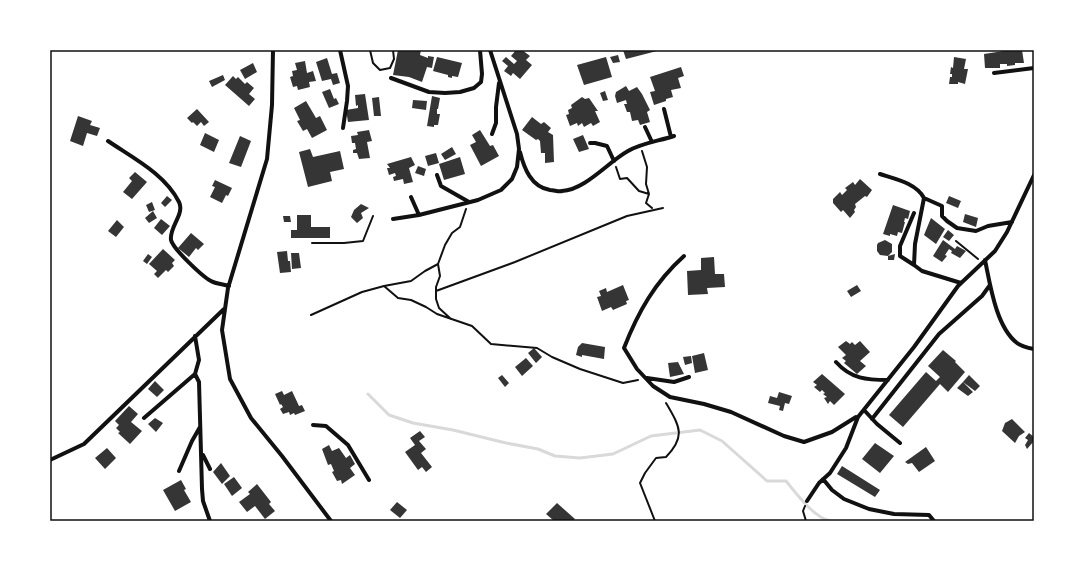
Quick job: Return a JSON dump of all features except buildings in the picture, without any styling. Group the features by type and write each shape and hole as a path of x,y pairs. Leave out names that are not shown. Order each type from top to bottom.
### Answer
{"street":[{"path":"273,50 272,105 267,159 229,286 224,309 222,330 230,379 251,418 331,521"},
{"path":"340,50 348,86 348,101 343,128"},
{"path":"391,78 428,92 452,92 474,88 481,82 482,74 480,50"},
{"path":"490,50 516,134 523,163 528,175 535,184 547,190 562,192 576,188 627,151 641,145 672,136 664,109"},
{"path":"994,73 1034,68"},
{"path":"492,134 496,124 499,79"},
{"path":"645,127 652,142"},
{"path":"108,141 153,171 173,192 180,204 180,213 173,227 171,240 175,248 201,274 212,282 229,286"},
{"path":"590,143 607,146 614,161"},
{"path":"393,220 468,203 501,190 512,179 517,167 519,149"},
{"path":"880,174 907,183 920,191 924,198 942,206 942,216 947,222 957,228 976,231 988,226 1012,222"},
{"path":"437,175 441,186 468,203"},
{"path":"808,501 819,483 830,473 846,448 858,417 914,347 961,283 994,251 1007,232 1034,175"},
{"path":"411,197 419,215"},
{"path":"914,265 915,244 924,198"},
{"path":"914,213 900,246 900,256 922,271 961,283"},
{"path":"684,256 655,286 633,325 624,348 644,379 670,397 704,404 731,412 784,436 804,442 832,432 856,417"},
{"path":"984,261 996,307 1008,334 1018,344 1034,349"},
{"path":"872,419 939,334 982,296 990,286"},
{"path":"50,460 84,444 224,309"},
{"path":"144,418 195,374 199,360 195,336"},
{"path":"836,362 843,370 856,377 874,380 888,380"},
{"path":"195,374 199,382 203,501 209,521"},
{"path":"644,379 674,382 689,377"},
{"path":"864,410 872,419 900,442"},
{"path":"313,425 326,426 348,445 369,480"},
{"path":"179,471 192,441 201,427"},
{"path":"202,453 210,469"},
{"path":"823,479 832,490 844,499 869,509 894,514 929,515 934,521"}],"lane":[{"path":"370,50 373,63 380,70 390,68 394,60 393,50"}],"path":[{"path":"641,145 647,167 646,184 649,194 646,203 652,208"},
{"path":"614,161 620,179 628,178 639,191 649,194"},
{"path":"452,320 439,308 436,299 436,291 440,276 438,264 445,245 452,233 460,227 468,203"},
{"path":"436,291 515,262 627,216 663,208"},
{"path":"312,243 344,243 363,241 373,216"},
{"path":"956,241 984,261"},
{"path":"311,315 362,292 410,280 438,264"},
{"path":"384,286 398,298 411,300 437,314 472,326 491,344 537,348 552,357 580,369 623,383 644,379"},
{"path":"655,521 640,483 656,458 666,457 670,453 679,441 680,435 678,425 659,390"},
{"path":"806,521 804,510 808,501"}],"waterway":[{"path":"368,394 389,415 413,423 453,430 538,449 555,456 580,458 613,454 651,436 700,430 722,441 767,481 786,481 812,510 824,519 830,521"}]}
